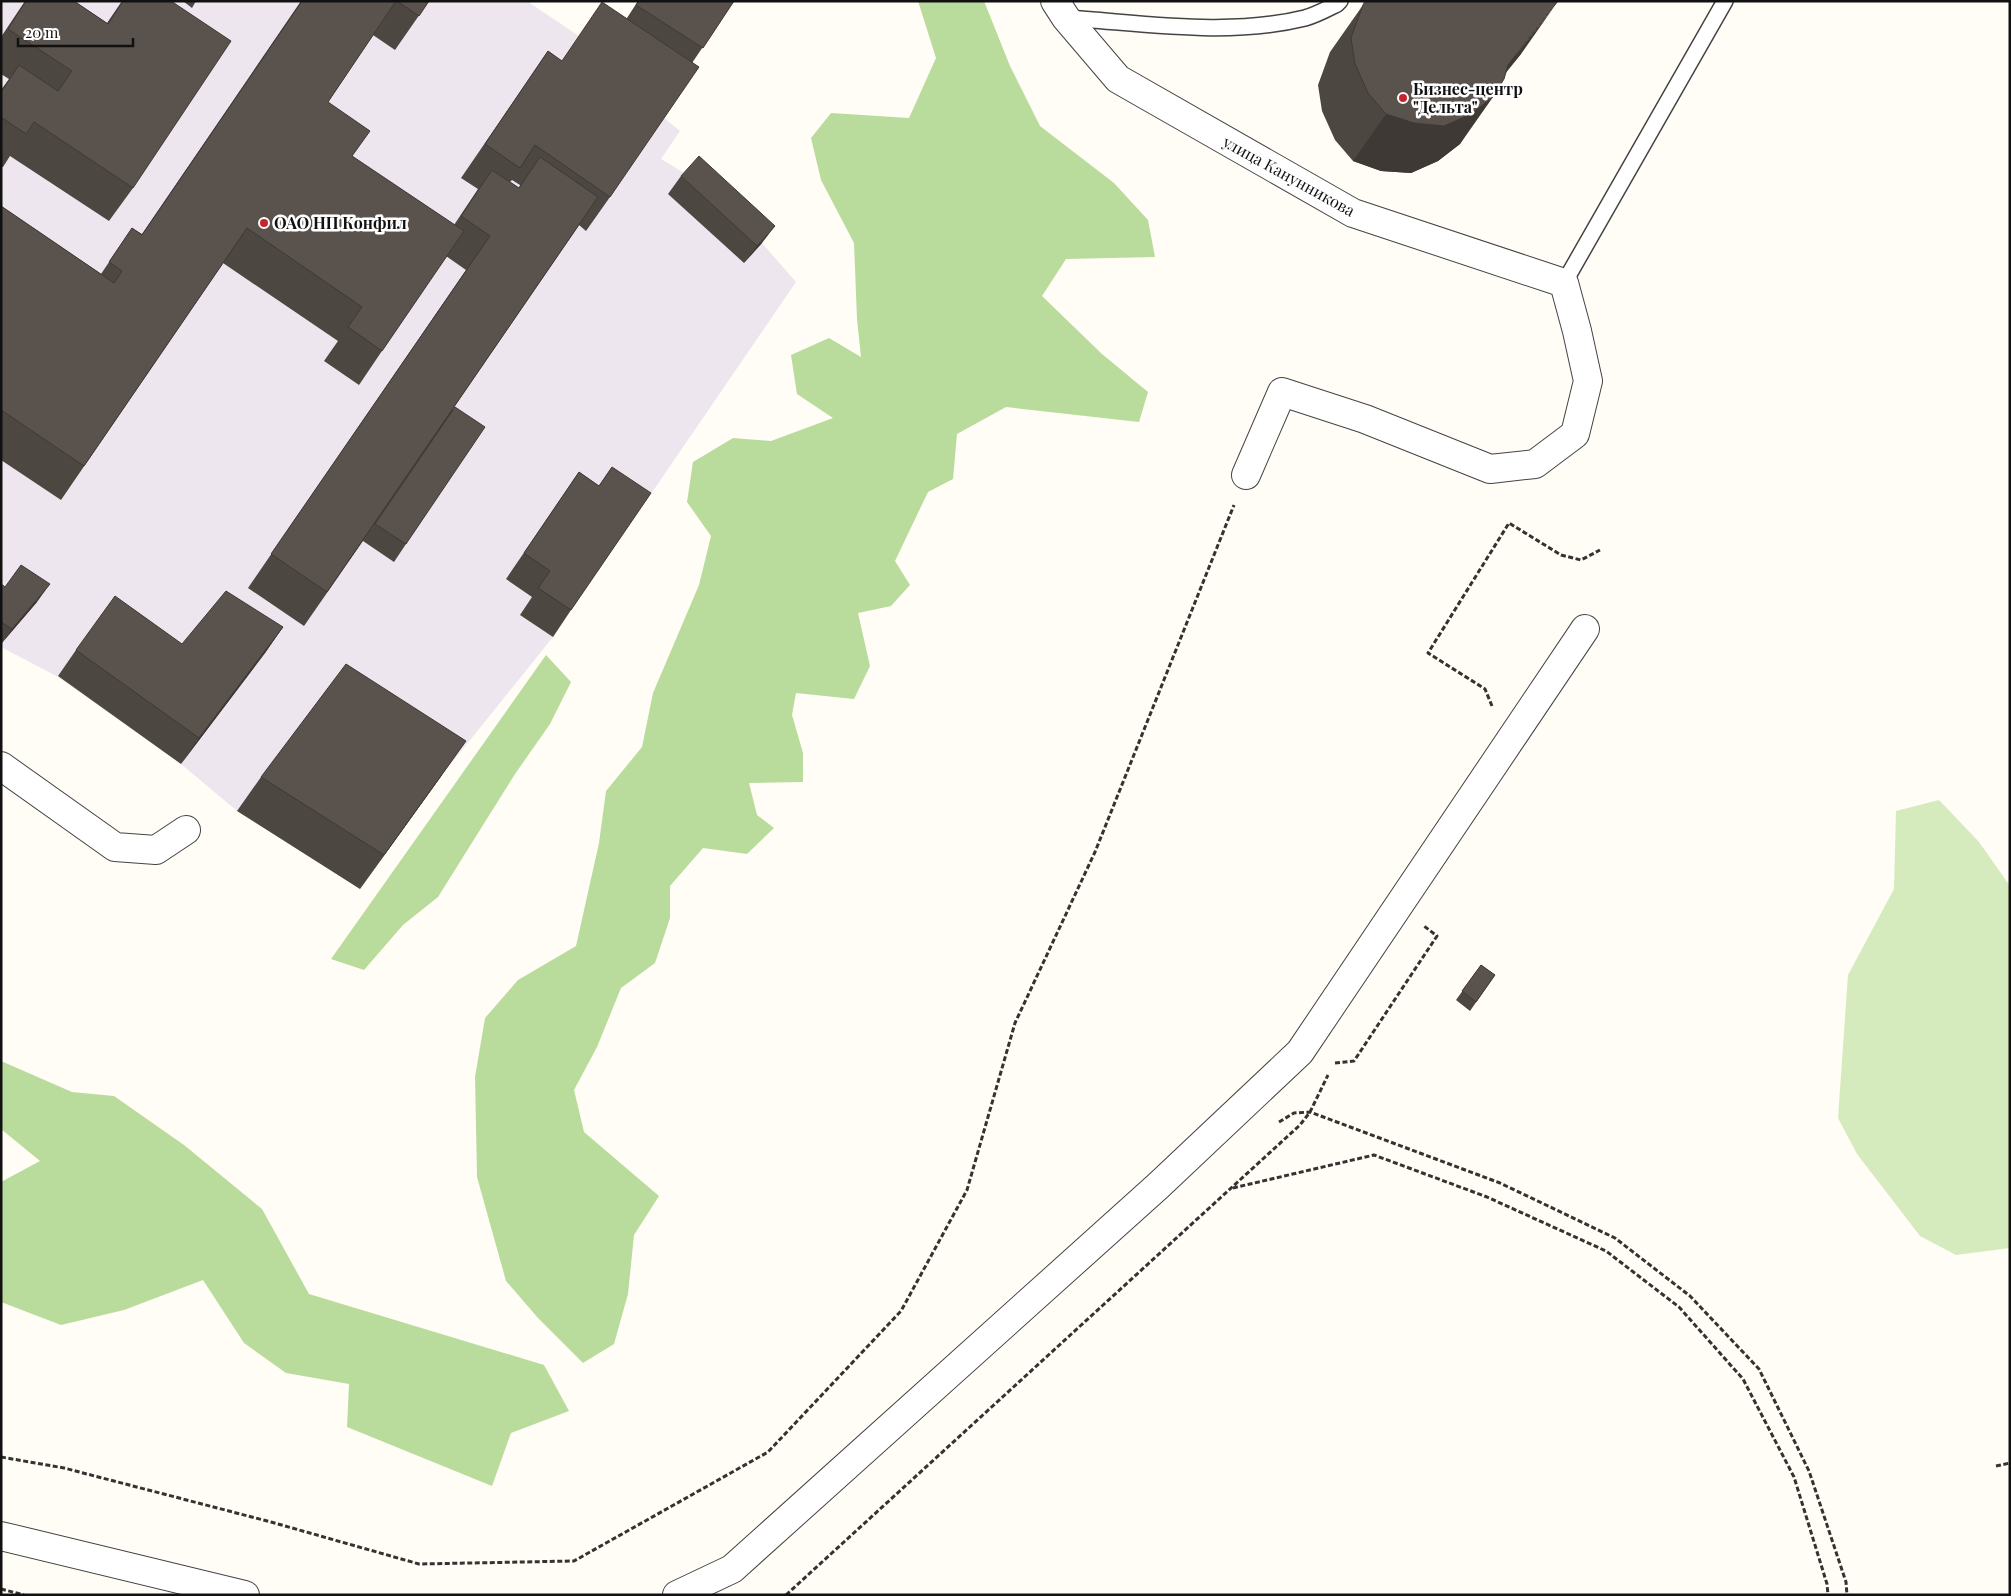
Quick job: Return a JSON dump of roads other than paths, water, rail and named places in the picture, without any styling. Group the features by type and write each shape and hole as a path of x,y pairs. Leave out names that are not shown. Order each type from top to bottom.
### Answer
{"street":[{"name":"улица Канунникова","path":"1060,10 1118,79 1352,213 1564,283"},
{"path":"1246,475 1282,392 1365,419 1490,469 1535,464 1575,434 1588,380 1578,331 1564,283"},
{"path":"677,1595 732,1570 1151,1193 1300,1052 1585,629"},
{"path":"1,766 115,847 156,850 186,830"},
{"path":"1,1536 245,1595"}],"lane":[{"path":"1060,10 1186,26 1238,27 1275,24 1307,17 1340,1"},
{"path":"1564,283 1725,1"}],"place":[{"name":"Бизнес-центр \"Дельта\"","path":"1403,98"},
{"name":"ОАО НП Конфил","path":"264,223"}]}
